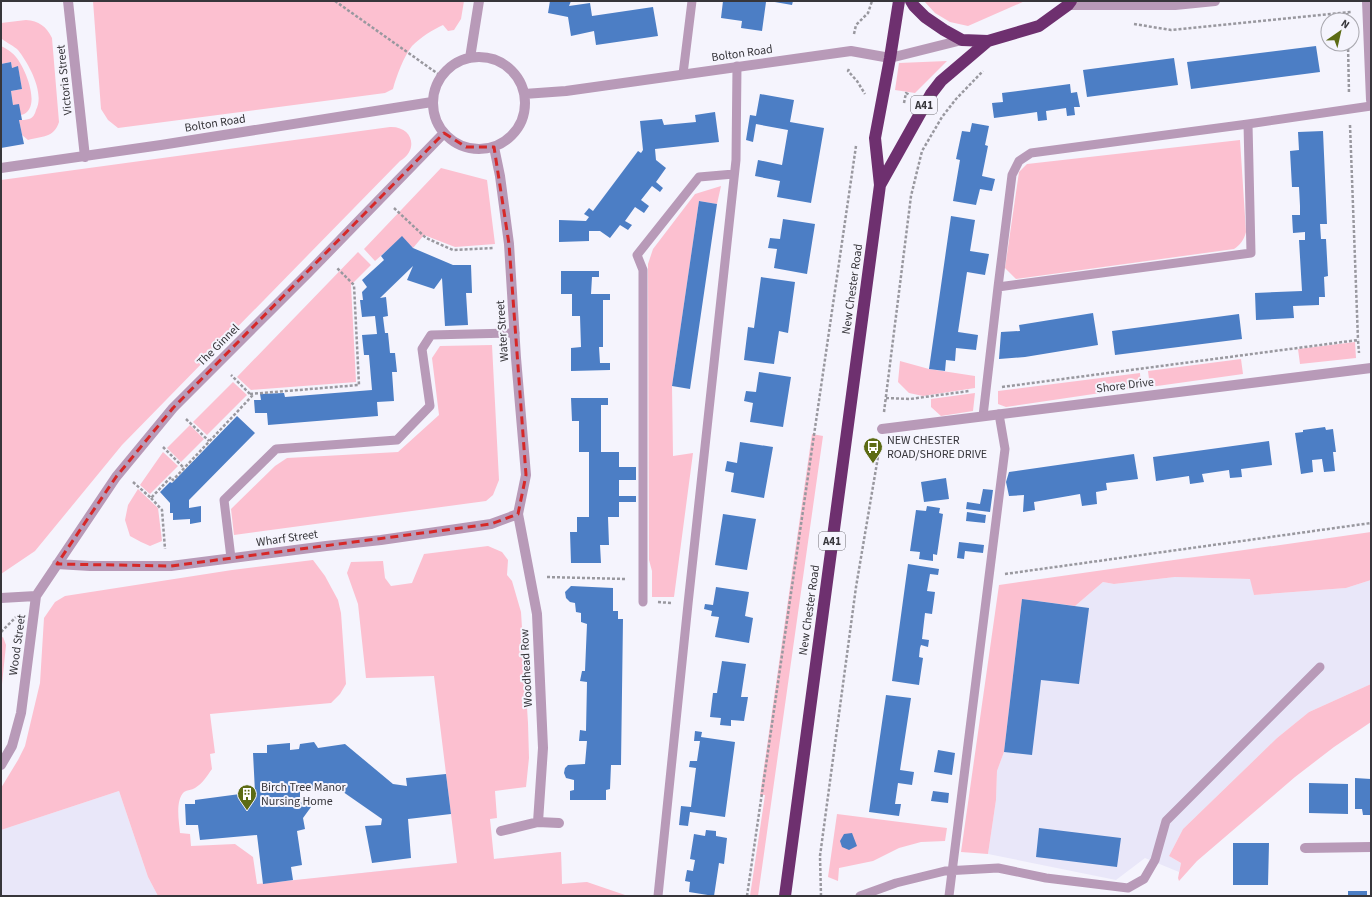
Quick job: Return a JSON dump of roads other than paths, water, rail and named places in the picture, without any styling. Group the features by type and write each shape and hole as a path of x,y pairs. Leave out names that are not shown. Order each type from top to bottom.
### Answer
{"highway":[{"name":"New Chester Road","path":"785,896 880,185 875,138 899,1"},
{"name":"A41","path":"911,1 925,18 962,40 988,41 1039,26 1070,3"},
{"name":"New Chester Road","path":"880,185 931,94 941,81 988,41"}],"street":[{"name":"Victoria Street","path":"68,1 85,157"},
{"path":"470,58 479,1"},
{"path":"1070,3 1172,3 1215,1"},
{"path":"1368,5 1371,100"},
{"name":"Bolton Road","path":"524,94 566,91 851,50 890,58 962,40"},
{"path":"481,57 497,60 511,70 519,81 524,94 525,104 523,116 518,128 509,138 494,147 482,149 466,147 444,133 434,115 432,102 434,90 441,76 458,62 470,58 481,57"},
{"name":"Bolton Road","path":"1,168 85,157 432,102"},
{"name":"The Ginnel","path":"36,596 121,471 174,407 325,256 444,133"},
{"name":"Water Street","path":"494,147 500,176 509,247 526,475 518,514"},
{"name":"Shore Drive","path":"882,429 1366,369"},
{"name":"Wharf Street","path":"57,564 90,566 167,566 381,540 491,524 518,514"},
{"name":"Woodhead Row","path":"518,514 536,614 543,748 538,822"},
{"path":"1,598 36,596"},
{"name":"Wood Street","path":"1,764 12,746 21,713 36,596"},
{"path":"501,831 538,822 560,823"},
{"path":"1305,848 1371,847"}],"lane":[{"path":"683,74 692,1"},
{"path":"658,896 736,160 737,66"},
{"path":"983,416 1012,175 1019,161 1031,153 1371,106"},
{"path":"998,287 1252,253 1248,124"},
{"path":"642,602 643,270 637,255 699,177 734,174"},
{"path":"231,558 224,500 276,449 397,440 430,406 422,349 431,335 515,333"},
{"path":"949,896 1005,449 999,414"},
{"path":"1121,896 1128,888 1144,879 1155,860 1166,821 1320,667"},
{"path":"860,896 896,883 952,871 998,868 1046,878 1128,888"}],"place":[{"name":"NEW CHESTER ROAD/SHORE DRIVE","path":"873,464"},
{"name":"Birch Tree Manor Nursing Home","path":"247,811"}]}
